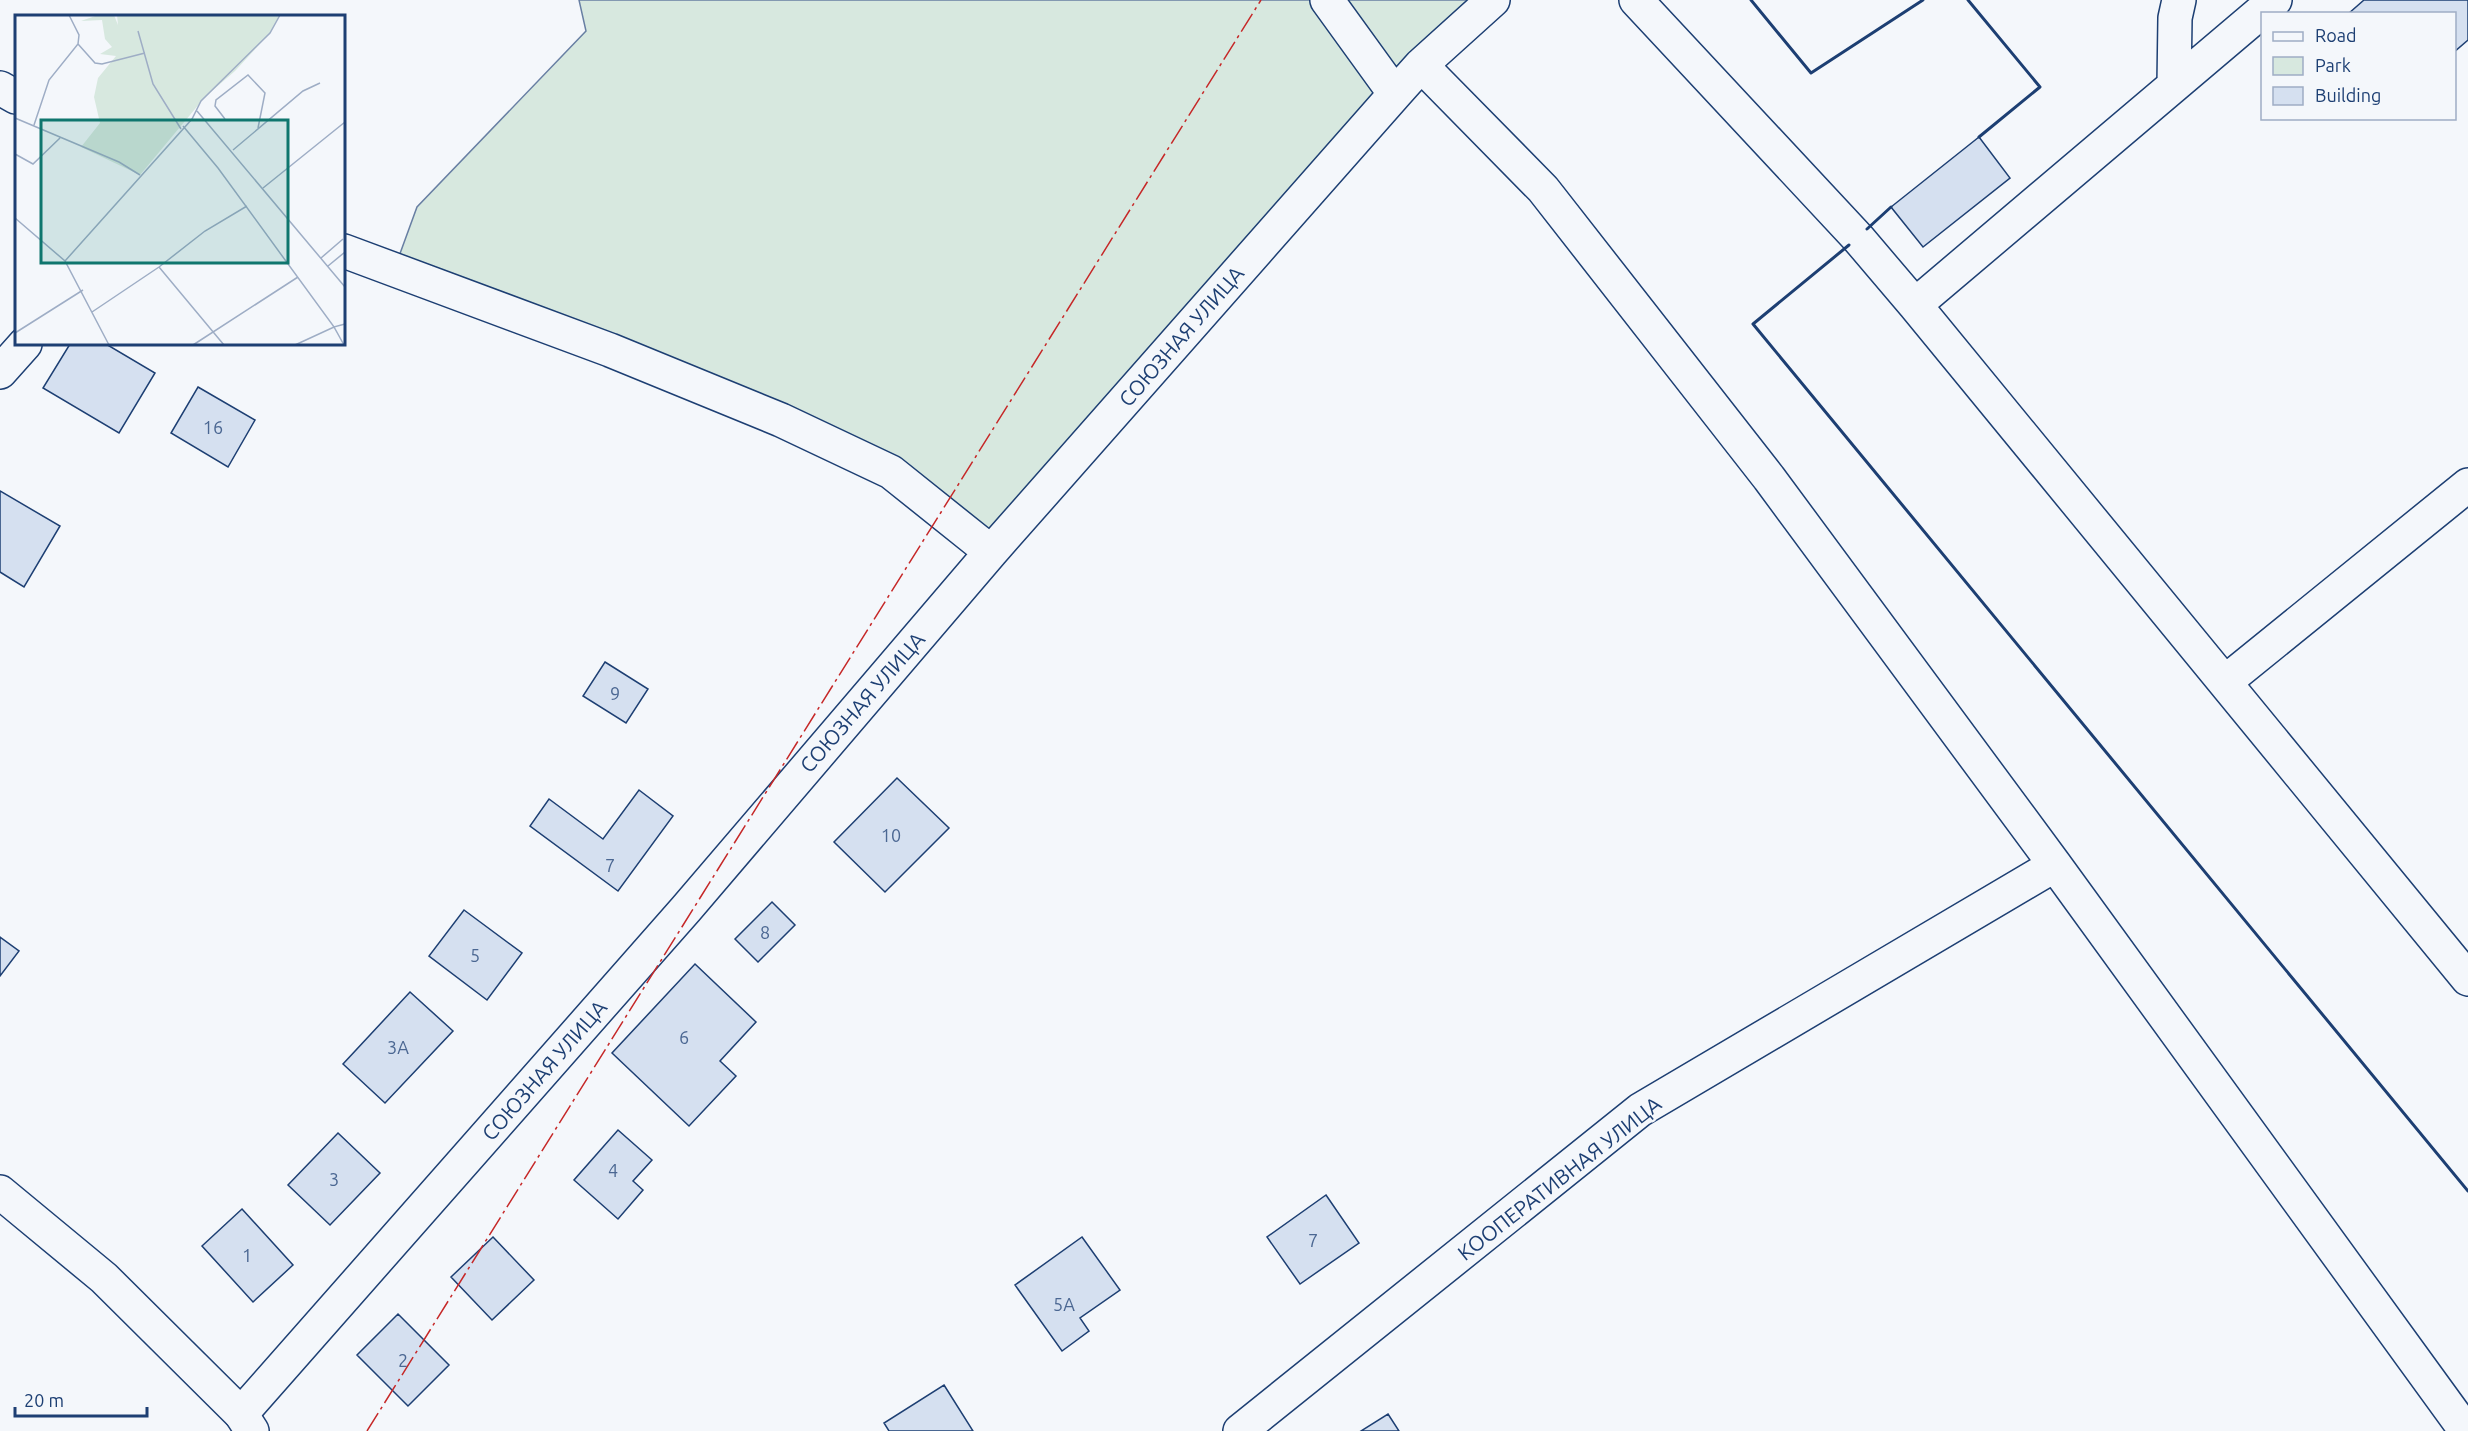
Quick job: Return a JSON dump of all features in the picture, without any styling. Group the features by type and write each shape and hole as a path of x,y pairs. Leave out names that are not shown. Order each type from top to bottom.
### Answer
{"street":[{"path":"1328,0 1395,94"},
{"name":"СОЮЗНАЯ УЛИЦА","path":"246,1422 991,552 1421,65 1493,0"},
{"path":"1636,0 1858,238 1915,305 2468,979"},
{"path":"2174,85 2175,18 2179,0"},
{"path":"1915,305 2275,0"},
{"path":"1421,65 1543,189 1769,478 2055,865 2466,1431"},
{"path":"0,88 15,96"},
{"path":"345,251 610,350 781,420 891,472 991,552"},
{"path":"0,372 24,345"},
{"path":"2225,682 2468,485"},
{"name":"КООПЕРАТИВНАЯ УЛИЦА","path":"1240,1431 1640,1110 2055,865"},
{"path":"0,1192 104,1278 246,1422"}],"green space":[{"path":"579,0 1493,0 991,552 891,472 394,270 417,207 586,31"}],"building":[{"path":"2364,0 2468,0 2468,40 2456,50 2456,12 2350,12"},
{"path":"1979,137 2010,178 1923,247 1891,207"},
{"path":"69,345 108,345 155,373 119,433 43,388"},
{"path":"198,387 255,420 228,467 171,433"},
{"path":"0,491 60,526 24,587 0,572"},
{"path":"605,662 648,689 626,723 583,696"},
{"path":"897,778 949,828 885,892 834,842"},
{"path":"639,790 673,816 618,891 530,826 549,799 603,839"},
{"path":"772,902 795,925 758,962 735,939"},
{"path":"464,910 522,953 487,1000 429,956"},
{"path":"0,937 19,951 0,976"},
{"path":"695,964 756,1022 720,1061 736,1076 689,1126 612,1053"},
{"path":"410,992 453,1031 385,1103 343,1064"},
{"path":"618,1130 652,1160 633,1181 643,1190 618,1219 574,1180"},
{"path":"338,1133 380,1173 330,1225 288,1185"},
{"path":"1326,1195 1359,1243 1300,1284 1267,1237"},
{"path":"242,1209 293,1265 253,1302 202,1246"},
{"path":"493,1237 534,1280 492,1320 451,1277"},
{"path":"1082,1237 1120,1290 1080,1318 1089,1331 1062,1351 1015,1285"},
{"path":"398,1314 449,1365 408,1406 357,1355"},
{"path":"944,1385 973,1431 889,1431 884,1423"},
{"path":"1388,1414 1399,1431 1361,1431"}],"wall":[{"path":"1751,0 1811,73 1923,0"},
{"path":"1968,0 2040,87 1979,137"},
{"path":"1867,229 1891,207"},
{"path":"1849,245 1753,324 2468,1191"}],"power":[{"path":"367,1431 1261,0"}]}
